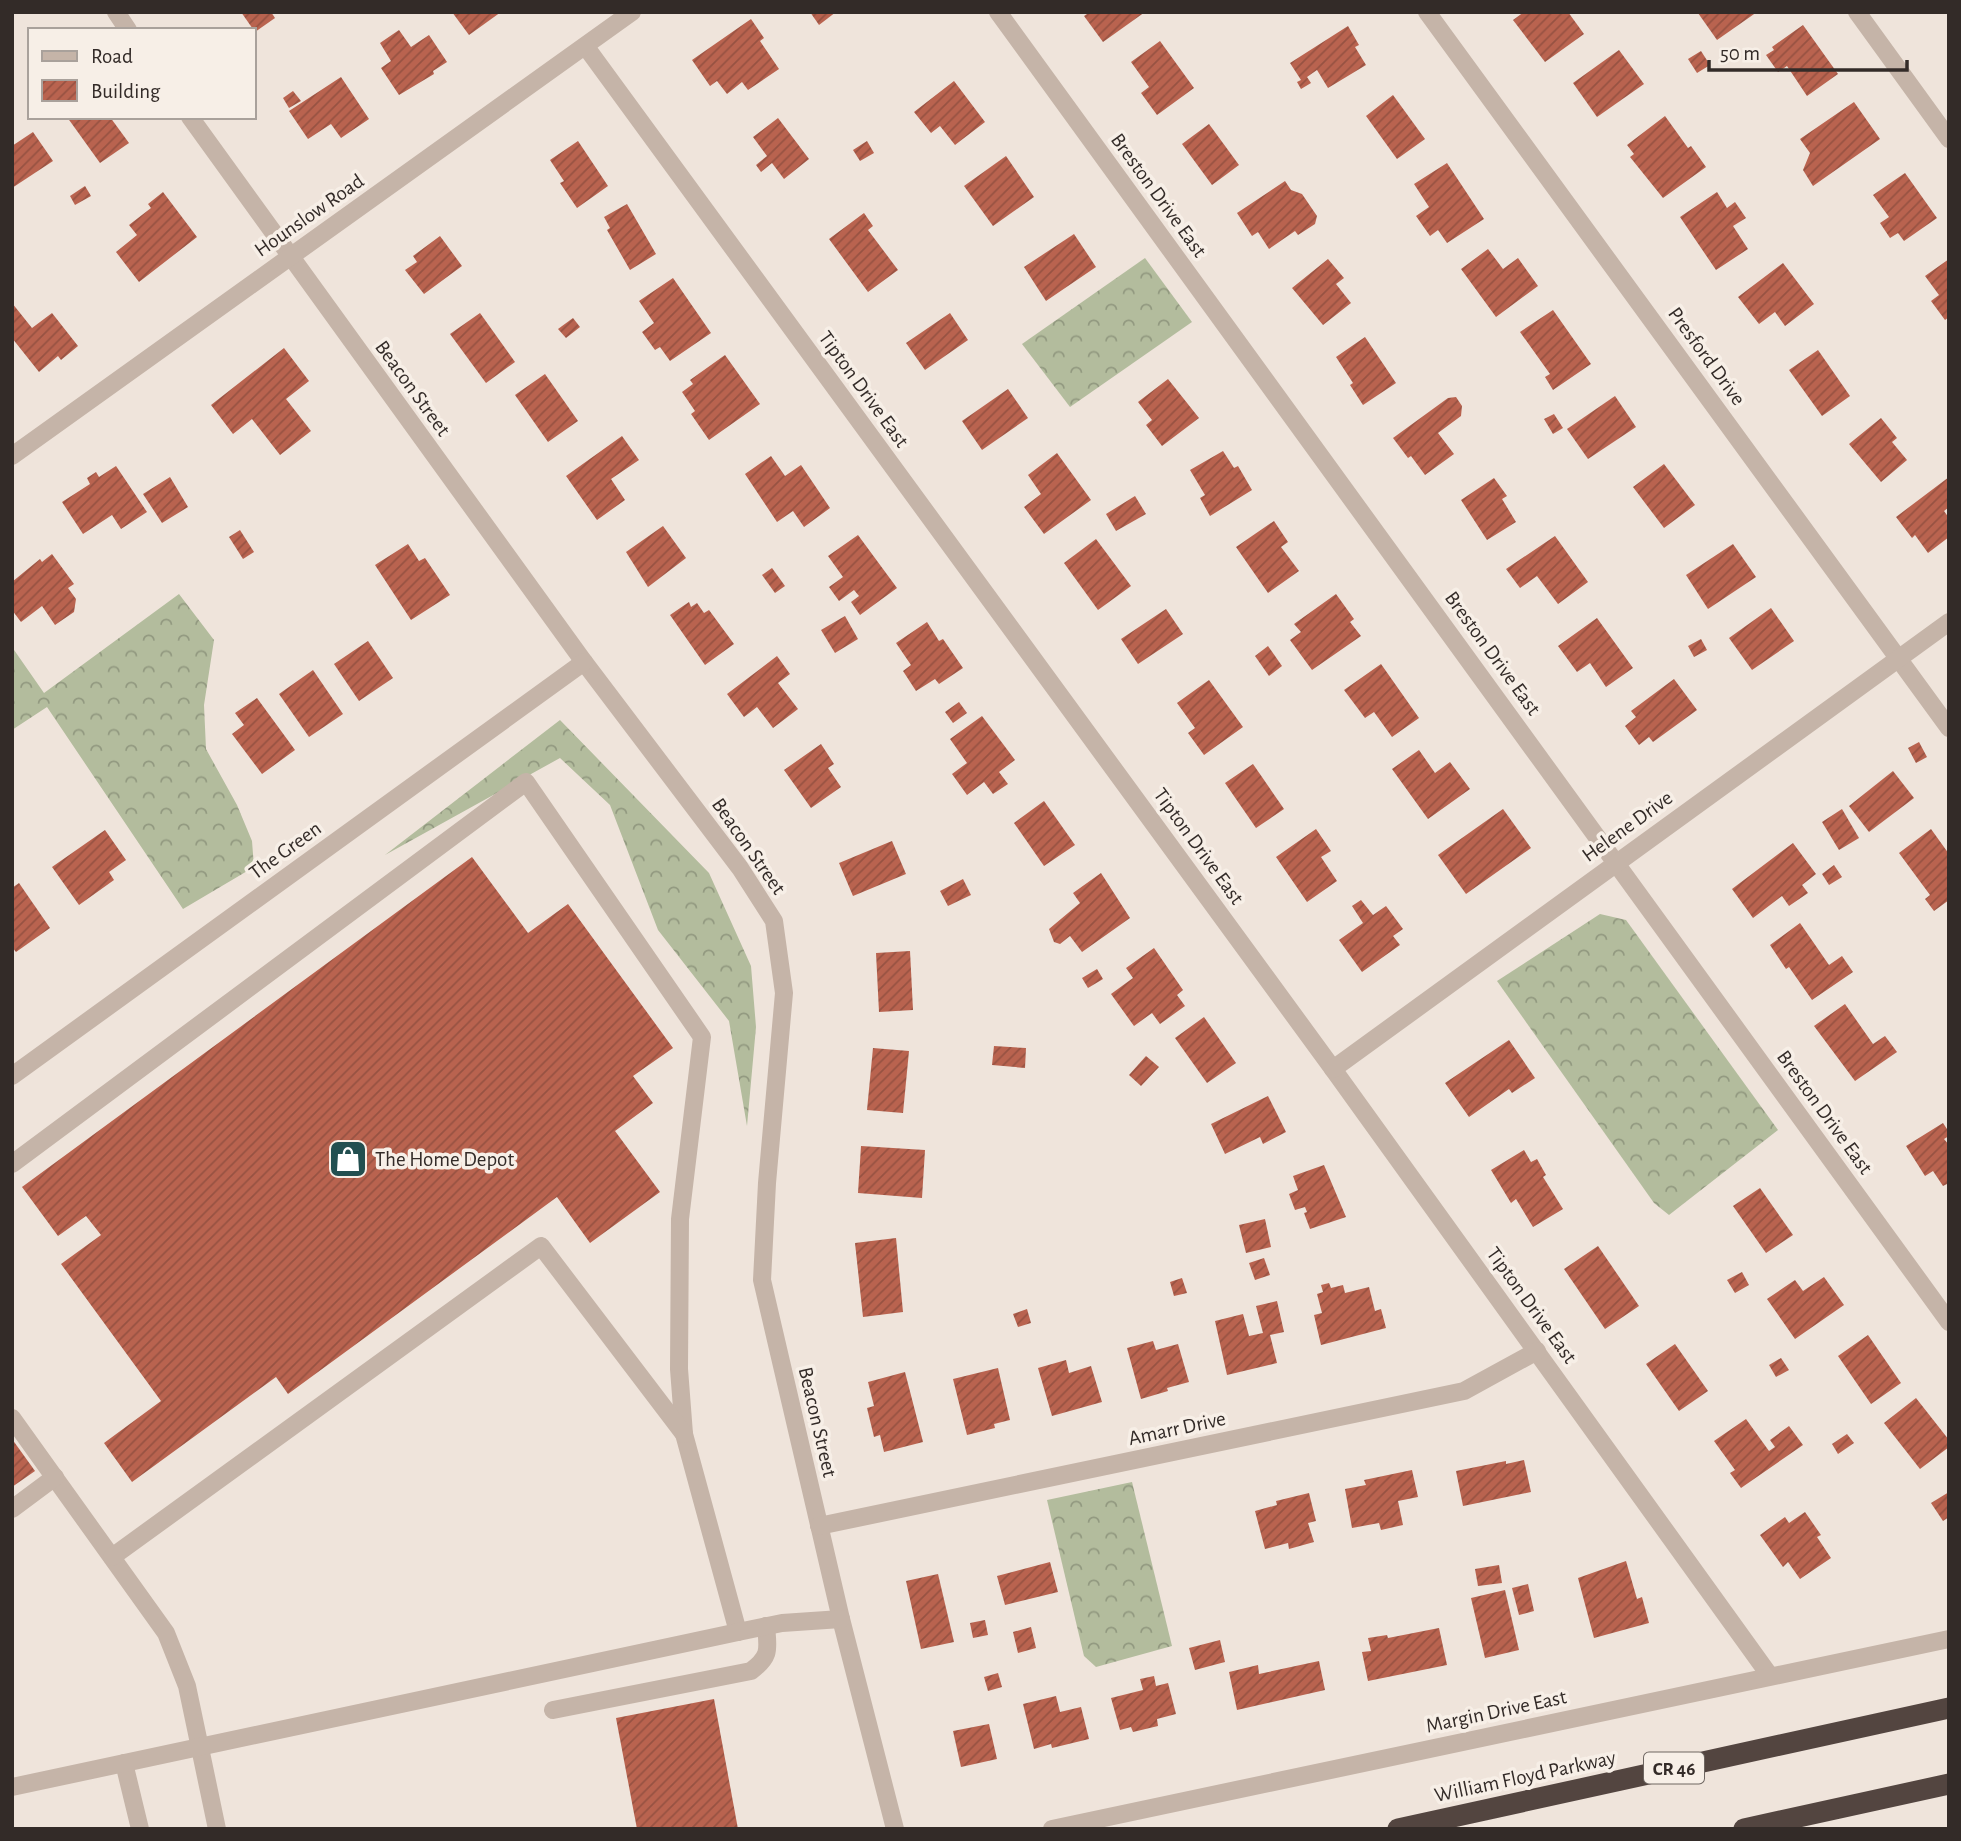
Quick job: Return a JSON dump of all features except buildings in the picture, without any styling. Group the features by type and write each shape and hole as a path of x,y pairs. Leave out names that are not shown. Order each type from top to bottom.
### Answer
{"highway":[{"name":"William Floyd Parkway","path":"1398,1829 1949,1708"},
{"path":"1744,1829 1949,1784"}],"street":[{"path":"116,12 127,28"},
{"name":"Hounslow Road","path":"12,456 632,12"},
{"name":"Breston Drive East","path":"998,12 1949,1322"},
{"name":"Presford Drive","path":"1427,12 1949,728"},
{"path":"1857,12 1949,139"},
{"name":"Tipton Drive East","path":"586,47 1333,1069 1770,1676"},
{"name":"Beacon Street","path":"191,119 584,662 740,868 774,921 784,993 767,1183 762,1280 841,1619 895,1829"},
{"name":"Helene Drive","path":"1333,1069 1949,622"},
{"name":"The Green","path":"12,1076 584,662"},
{"path":"12,1164 526,782 702,1037 680,1219 679,1368 684,1434 738,1632"},
{"path":"112,1557 541,1246 684,1434"},
{"name":"Amarr Drive","path":"819,1526 1464,1391 1537,1351"},
{"path":"12,1418 166,1633 187,1686 217,1829"},
{"path":"12,1509 55,1477"},
{"path":"12,1787 774,1624 841,1619"},
{"path":"553,1710 751,1671 763,1662 774,1624"},
{"name":"Margin Drive East","path":"1052,1829 1949,1639"},
{"path":"124,1763 140,1829"}],"green space":[{"path":"1145,258 1192,322 1070,407 1022,344"},
{"path":"179,594 214,640 204,705 206,749 237,805 252,841 254,867 183,909 47,707 12,730 12,647 44,693"},
{"path":"560,720 709,873 751,966 756,1027 747,1126 729,1021 658,930 610,805 560,758 385,855"},
{"path":"1600,914 1626,920 1778,1130 1669,1215 1654,1203 1497,981"},
{"path":"1132,1482 1172,1646 1096,1667 1084,1656 1047,1500"}],"place":[{"name":"The Home Depot","path":"348,1159"}]}
